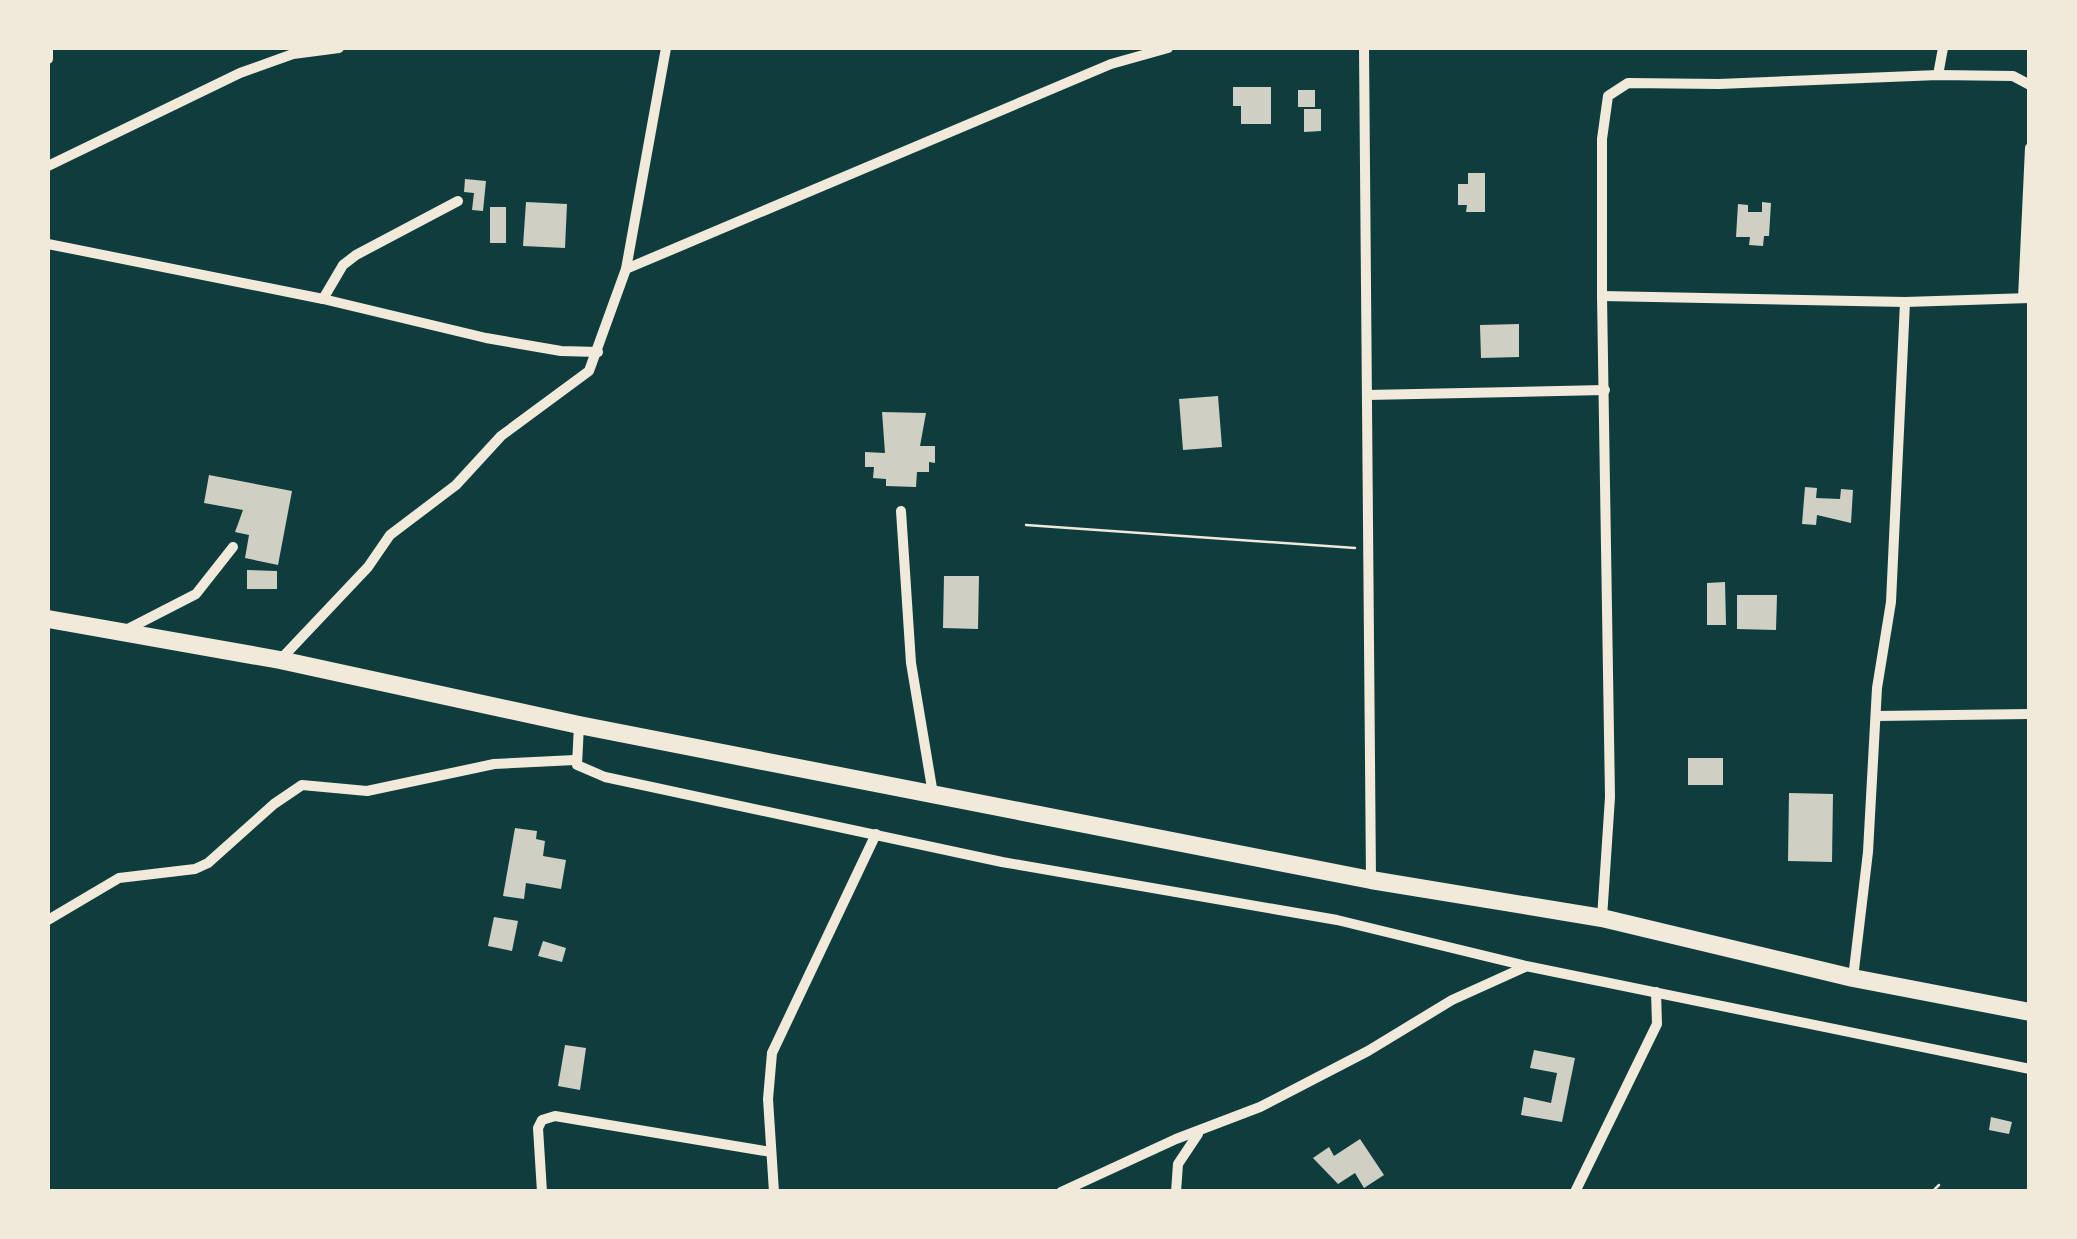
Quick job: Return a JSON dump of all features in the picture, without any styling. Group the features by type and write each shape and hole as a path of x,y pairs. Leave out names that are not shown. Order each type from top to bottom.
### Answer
{"highway":[{"path":"48,619 280,660 580,725 1371,880 1602,918 1854,978 2030,1012"}],"street":[{"path":"48,48 48,59"},
{"path":"48,166 240,73 293,54 338,48"},
{"path":"280,660 368,567 390,535 456,485 501,436 589,371 626,269 666,48"},
{"path":"626,269 1111,64 1168,48"},
{"path":"1364,48 1372,549 1371,880"},
{"path":"1938,75 1942,48"},
{"path":"1602,918 1610,797 1602,296 1605,105 1615,90 1628,83 1718,84 1938,75 2013,76 2030,85"},
{"path":"1602,296 1905,302 2026,298 2030,148"},
{"path":"323,299 343,265 356,255 458,200"},
{"path":"48,244 323,299 486,338 561,351 598,352"},
{"path":"1854,978 1893,569 1905,302"},
{"path":"1367,395 1605,390"},
{"path":"901,512 911,663 932,794"},
{"path":"123,632 196,594 233,548"},
{"path":"1878,716 2030,714"},
{"path":"580,725 576,760 580,769 604,777 1002,862 1338,920 1526,966 2030,1068"},
{"path":"48,920 118,878 208,863 302,786 367,791 494,764 576,760"},
{"path":"774,1192 772,1053 876,834"},
{"path":"1061,1192 1260,1107 1368,1051 1452,1000 1526,966"},
{"path":"1576,1192 1657,1024 1656,992"},
{"path":"542,1192 538,1128 542,1120 556,1116 771,1152"},
{"path":"1176,1192 1178,1164 1198,1133"}],"path":[{"path":"1026,525 1230,543 1372,549"},
{"path":"1932,1192 1939,1186"}],"building":[{"path":"1233,87 1271,87 1271,124 1241,124 1241,106 1233,106"},
{"path":"1298,90 1315,90 1315,107 1298,107"},
{"path":"1304,109 1321,109 1321,131 1304,132"},
{"path":"1468,173 1485,173 1485,212 1466,212 1467,205 1458,205 1458,184 1468,184"},
{"path":"465,179 486,181 483,211 472,210 474,193 464,192"},
{"path":"526,202 567,204 565,248 523,246"},
{"path":"1762,202 1771,203 1769,236 1764,236 1763,246 1749,245 1750,237 1736,237 1738,204 1748,205 1748,212 1762,212"},
{"path":"490,207 506,207 506,243 490,243"},
{"path":"1519,324 1519,357 1481,358 1480,325"},
{"path":"1218,396 1222,447 1183,450 1179,399"},
{"path":"882,412 926,413 920,446 935,446 935,463 929,462 929,472 917,472 916,487 886,486 886,479 873,478 874,467 865,467 865,452 885,453"},
{"path":"209,475 292,491 278,565 245,558 249,535 235,532 243,510 204,503"},
{"path":"1805,487 1817,488 1816,498 1840,499 1841,489 1853,490 1851,523 1817,515 1816,525 1802,524"},
{"path":"247,570 277,571 277,589 247,589"},
{"path":"944,576 979,576 978,629 943,628"},
{"path":"1725,582 1726,625 1707,625 1707,583"},
{"path":"1737,595 1777,595 1776,630 1737,629"},
{"path":"1688,758 1723,758 1723,785 1688,785"},
{"path":"1789,793 1833,794 1832,862 1788,861"},
{"path":"515,828 537,831 536,839 545,841 543,856 566,860 561,889 526,883 524,899 503,896"},
{"path":"494,917 518,921 512,951 488,946"},
{"path":"543,941 566,948 562,962 538,956"},
{"path":"565,1045 586,1048 580,1090 558,1086"},
{"path":"1534,1050 1575,1058 1562,1122 1521,1115 1524,1097 1551,1103 1557,1073 1530,1068"},
{"path":"1991,1117 2012,1122 2009,1134 1989,1130"},
{"path":"1360,1139 1384,1175 1364,1188 1355,1173 1338,1184 1313,1158 1329,1147 1334,1156"}]}
